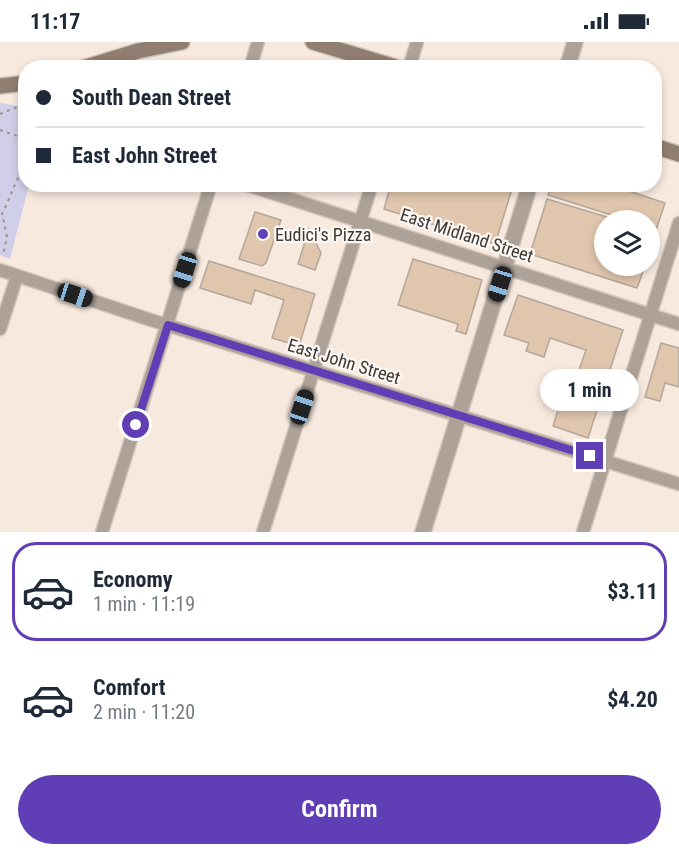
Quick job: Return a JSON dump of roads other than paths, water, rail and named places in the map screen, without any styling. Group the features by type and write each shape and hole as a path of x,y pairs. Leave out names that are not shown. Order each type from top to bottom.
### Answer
{"main road":[{"path":"103,60 137,46 182,42"},
{"path":"313,42 373,60"},
{"path":"0,86 18,84"},
{"path":"662,149 679,154"}],"street":[{"path":"252,60 258,42"},
{"path":"411,60 417,42"},
{"path":"569,60 575,42"},
{"path":"102,532 209,192"},
{"name":"East Midland Street","path":"270,192 679,324"},
{"path":"263,532 369,192"},
{"path":"423,532 528,192"},
{"path":"583,532 679,223"},
{"name":"East John Street","path":"0,270 168,325 679,484"},
{"path":"0,329 17,276"}],"place":[{"name":"Eudici's Pizza","path":"263,234"}]}
